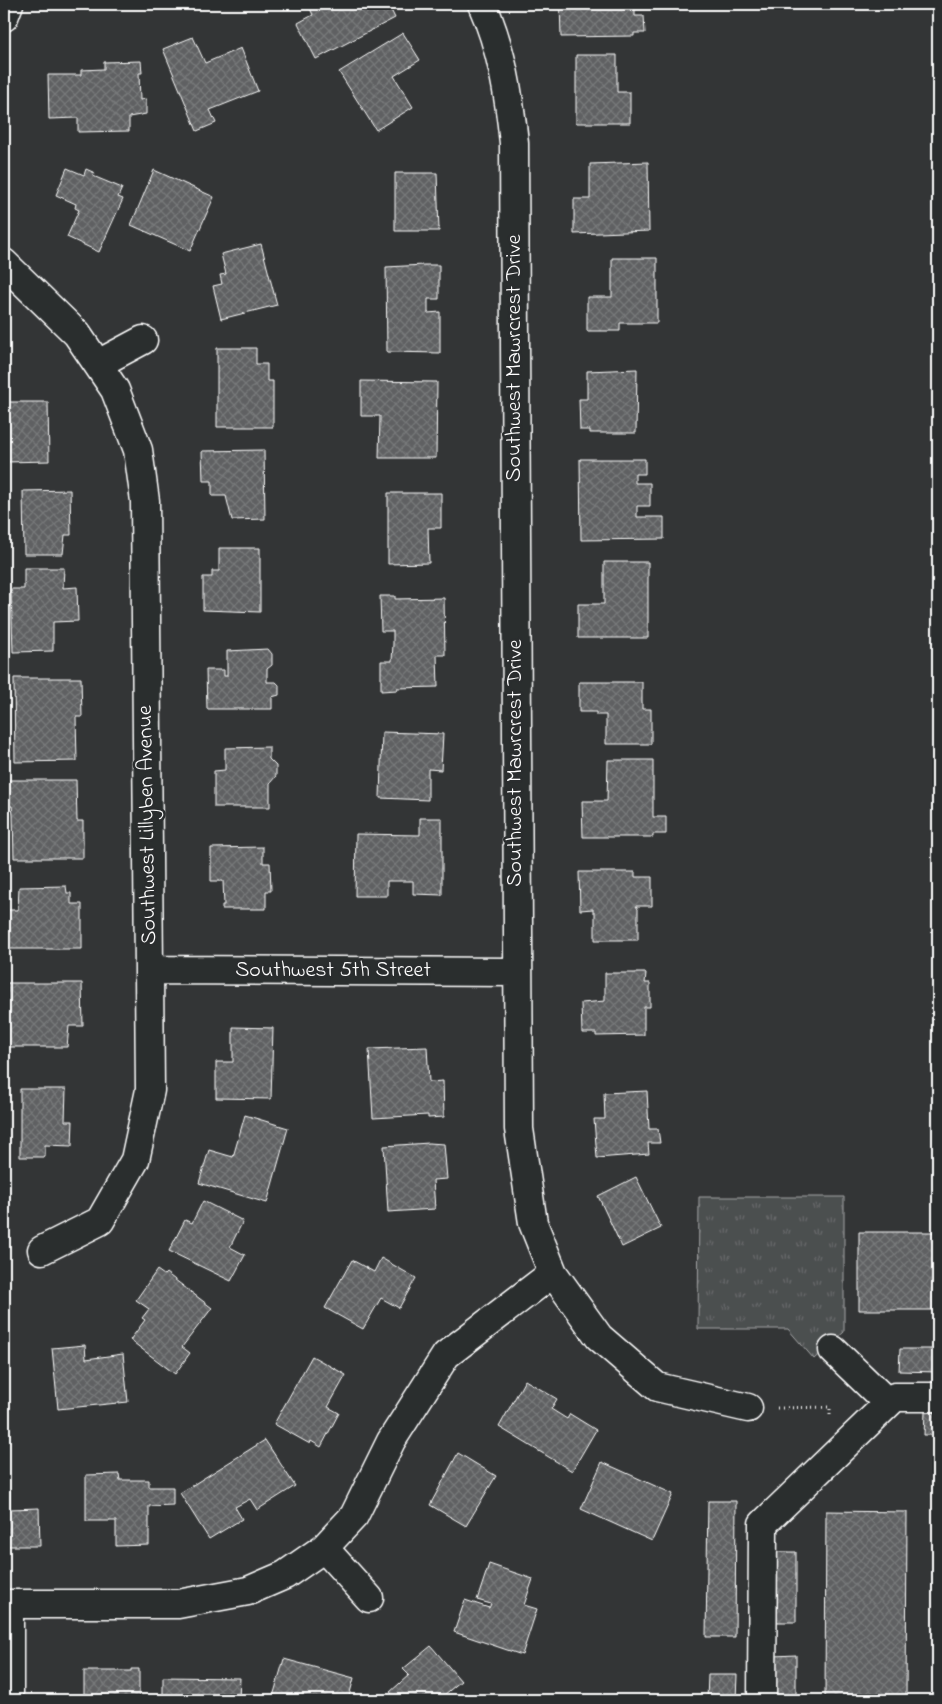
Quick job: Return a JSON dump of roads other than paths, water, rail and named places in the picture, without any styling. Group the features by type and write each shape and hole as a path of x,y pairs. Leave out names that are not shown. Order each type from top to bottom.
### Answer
{"street":[{"path":"4,17 9,4"},
{"name":"Southwest Mawrcrest Drive","path":"482,4 492,27 508,86 514,144 519,1129 533,1223 553,1273 599,1337 657,1387 748,1408"},
{"name":"Southwest Lillyben Avenue","path":"4,263 77,334 115,390 138,450 145,501 150,1090 135,1160 100,1221 42,1250"},
{"path":"98,364 143,340"},
{"name":"Southwest 5th Street","path":"150,970 517,972"},
{"path":"9,1700 6,1604 178,1604 248,1591 285,1575 324,1548 354,1516 391,1441 446,1356 553,1273"},
{"path":"833,1350 880,1411"},
{"path":"762,1700 763,1524 894,1397 938,1397"},
{"path":"324,1548 369,1598"}]}
